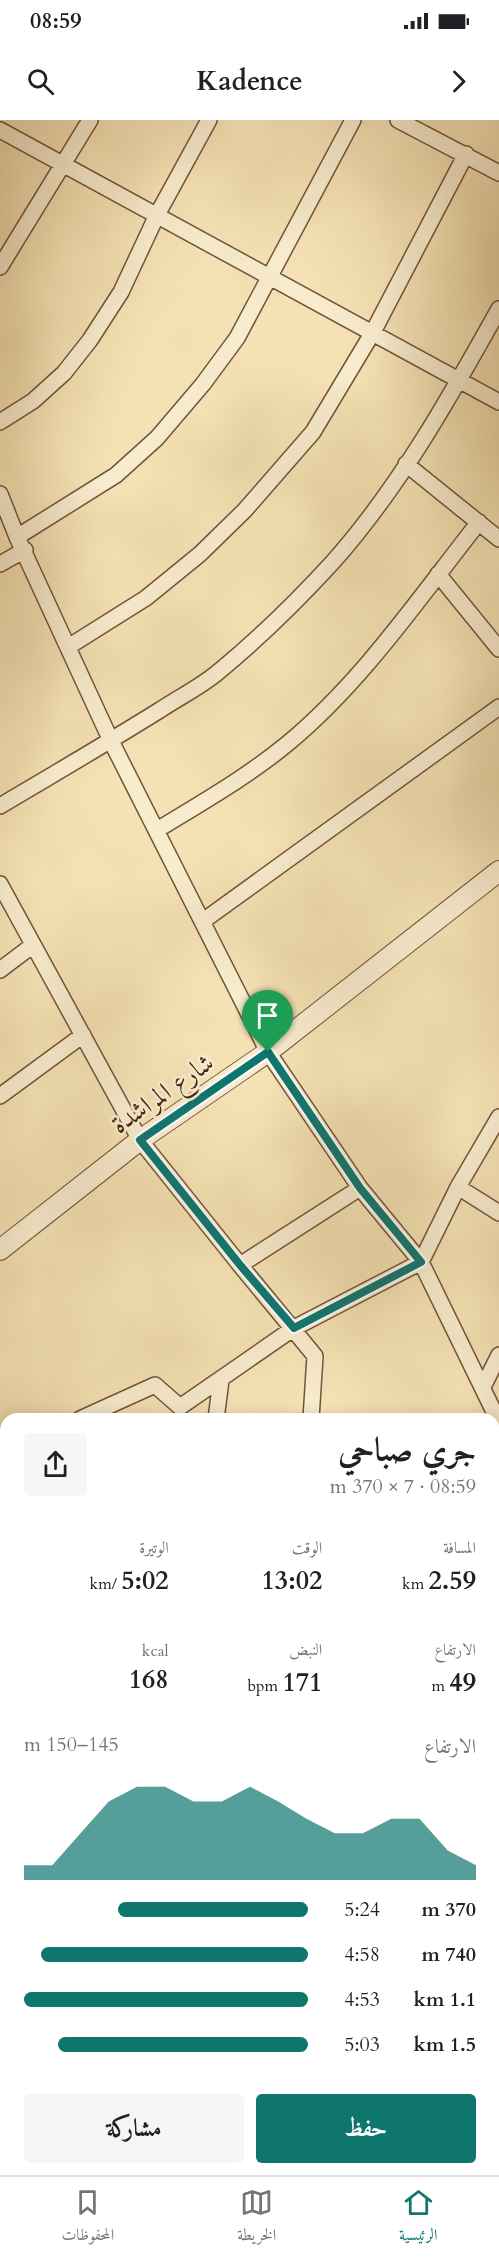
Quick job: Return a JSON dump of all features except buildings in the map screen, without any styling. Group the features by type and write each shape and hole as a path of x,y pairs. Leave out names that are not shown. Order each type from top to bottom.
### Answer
{"street":[{"path":"0,267 90,120"},
{"path":"0,422 33,401 64,374 90,340 121,292 157,214 209,120"},
{"path":"0,564 21,544 116,475 157,438 203,384 237,338 353,120"},
{"path":"398,120 499,172"},
{"path":"0,130 499,402"},
{"path":"68,647 146,598 200,554 245,510 313,432 373,332 466,154"},
{"path":"0,806 111,741 216,674 332,563 369,517 406,465 459,380 499,309"},
{"path":"406,465 499,539"},
{"path":"0,494 111,741 268,1052 360,1188 421,1262 495,1413"},
{"path":"157,830 220,791 287,744 342,690 387,640 479,522"},
{"path":"438,574 499,649"},
{"path":"203,921 499,707"},
{"name":"شارع المراشدة","path":"0,1250 140,1140 268,1052 499,871"},
{"path":"0,884 140,1140 315,1356 311,1413"},
{"path":"0,970 33,945"},
{"path":"0,1096 83,1035"},
{"path":"93,1413 155,1385 180,1407 294,1328 421,1262 458,1187 499,1118"},
{"path":"458,1187 499,1213"},
{"path":"240,1265 360,1188"},
{"path":"483,1387 499,1355"},
{"path":"217,1413 220,1380"}],"route":[{"path":"268,1052 360,1188 421,1262 294,1328 240,1265 140,1140 268,1052"}]}
